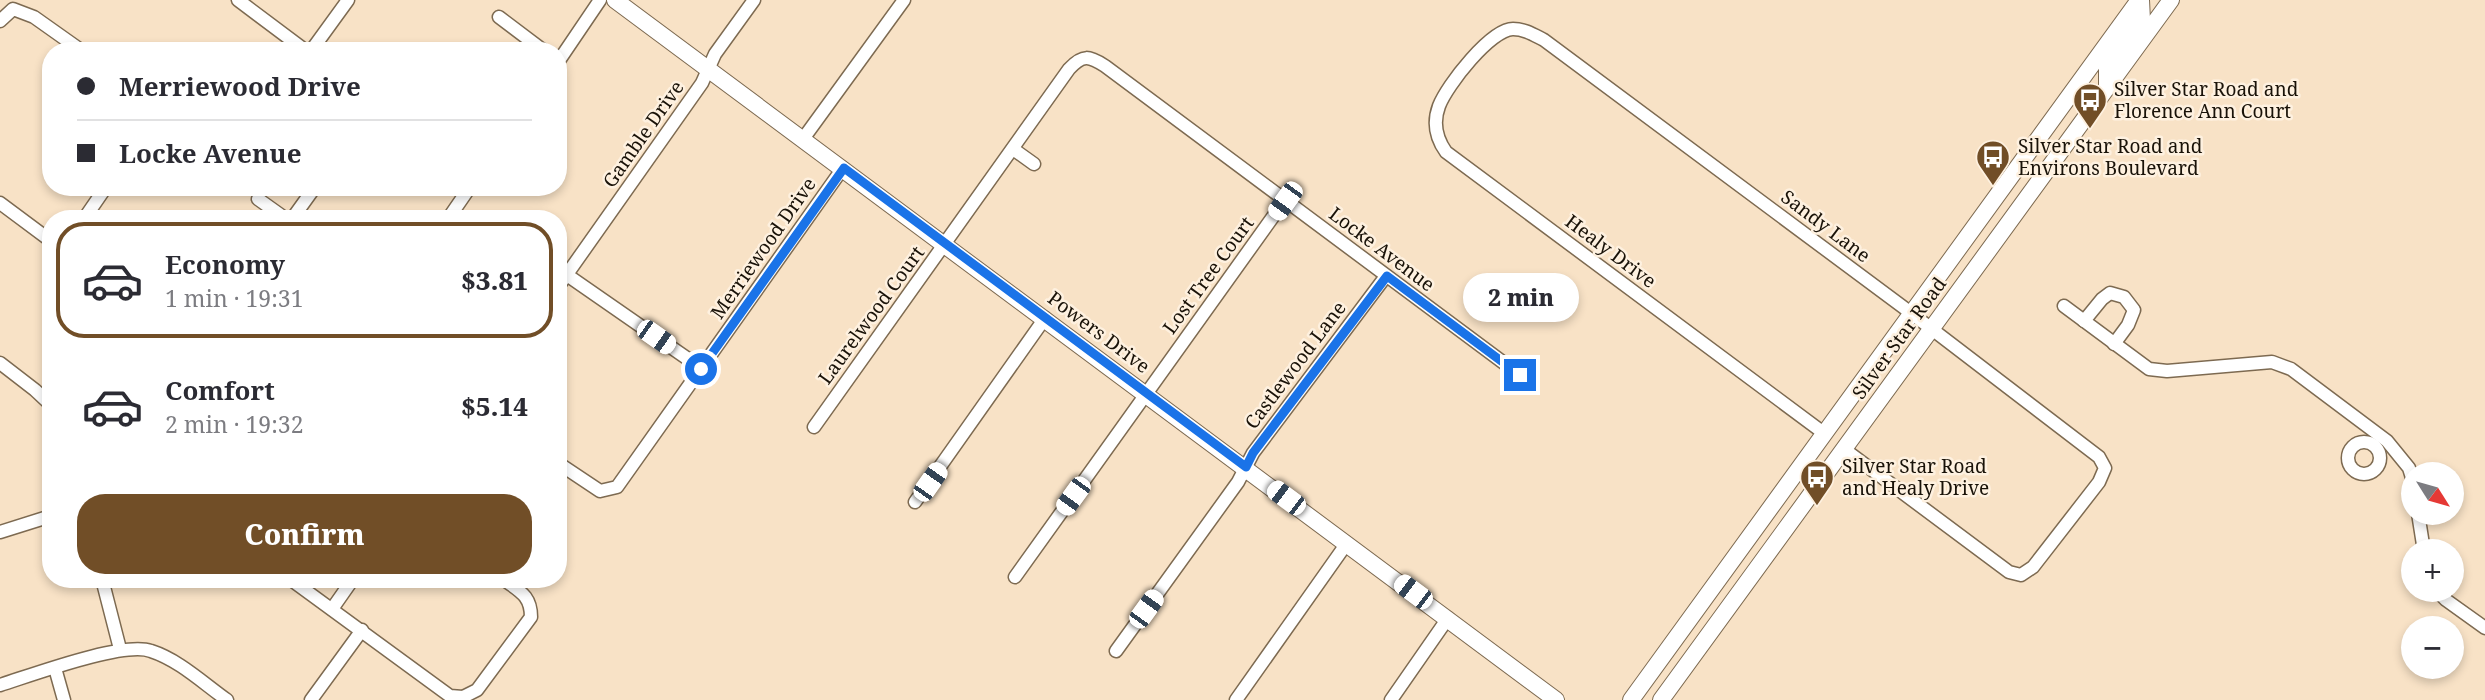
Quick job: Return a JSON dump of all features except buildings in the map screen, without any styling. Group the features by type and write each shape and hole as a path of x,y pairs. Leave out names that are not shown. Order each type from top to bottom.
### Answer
{"main road":[{"name":"Powers Drive","path":"615,0 1556,700"},
{"path":"2107,87 2108,68 2142,20 2140,0"},
{"name":"Silver Star Road","path":"1631,700 2140,0"},
{"name":"Silver Star Road","path":"1661,700 2171,0"}],"street":[{"path":"238,0 294,42"},
{"path":"318,42 348,0"},
{"path":"567,49 600,0"},
{"name":"Gamble Drive","path":"567,275 702,83 715,54 754,0"},
{"path":"803,139 904,0"},
{"path":"0,21 13,9 34,17 69,42"},
{"path":"499,17 532,42"},
{"name":"Sandy Lane","path":"1461,72 1496,35 1511,28 1528,31 1544,40 1911,313 2099,457 2105,468 2099,482 2033,567 2021,575 2009,572 1844,449"},
{"name":"Laurelwood Court","path":"814,427 1069,69 1077,60 1084,58"},
{"name":"Locke Avenue","path":"1084,58 1093,59 1105,66 1520,375"},
{"name":"Healy Drive","path":"1461,72 1439,106 1436,129 1438,142 1446,152 1825,434"},
{"path":"1013,149 1034,163"},
{"name":"Merriewood Drive","path":"567,469 600,491 617,488 844,168"},
{"path":"258,199 273,210"},
{"name":"Lost Tree Court","path":"1014,577 1285,201"},
{"path":"0,203 42,234"},
{"path":"567,275 701,369"},
{"name":"Castlewood Lane","path":"1116,651 1238,482 1253,453 1387,276"},
{"path":"2084,321 2110,293 2124,297 2134,310 2128,325 2114,344"},
{"path":"2064,306 2150,369 2167,371 2252,362 2272,362 2291,369 2376,440 2388,441 2404,462"},
{"path":"915,502 1045,318"},
{"path":"0,363 42,397"},
{"path":"0,532 42,519"},
{"path":"1236,700 1347,543"},
{"path":"104,588 120,649"},
{"path":"303,588 450,696 463,697 477,690 531,617 531,605 515,588"},
{"path":"332,609 347,588"},
{"path":"2449,602 2485,628"},
{"path":"1391,700 1448,618"},
{"path":"311,700 362,630"},
{"path":"0,685 120,649 148,649 172,660 227,700"},
{"path":"55,668 64,700"}],"place":[{"name":"Silver Star Road and Florence Ann Court","path":"2090,130"},
{"name":"Silver Star Road and Environs Boulevard","path":"1993,187"},
{"name":"Silver Star Road and Healy Drive","path":"1817,507"}],"route":[{"path":"701,369 844,168 1246,467 1253,453 1387,276 1520,375"}]}
